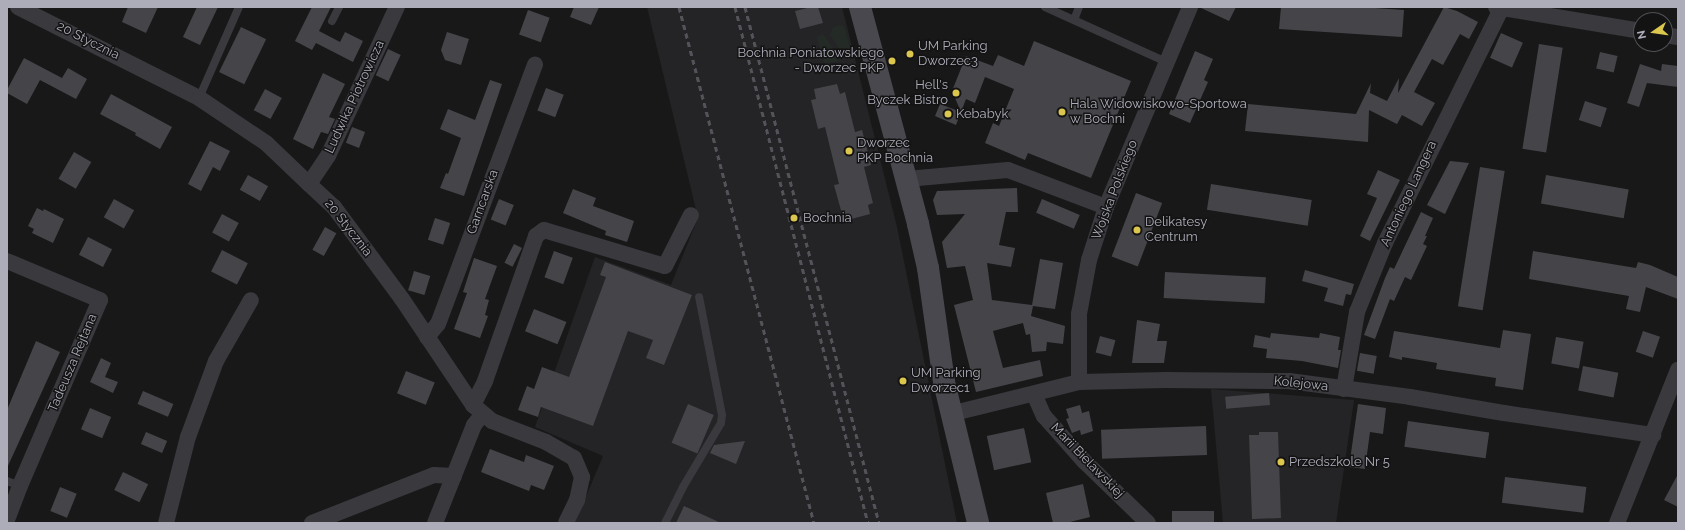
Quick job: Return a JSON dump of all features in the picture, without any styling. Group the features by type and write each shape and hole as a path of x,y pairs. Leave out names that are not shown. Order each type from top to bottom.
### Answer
{"main road":[{"path":"860,7 907,181 928,268 950,414 978,523"}],"street":[{"name":"20 Stycznia","path":"18,7 199,98 266,143 334,207 402,299 478,410 492,421 546,442 574,458 582,477 577,500 566,523"},
{"name":"Ludwika Piotrowicza","path":"309,184 328,156 397,7"},
{"name":"Wojska Polskiego","path":"1079,382 1079,314 1089,260 1106,207 1190,7"},
{"path":"1499,8 1633,30"},
{"name":"Antoniego Langera","path":"1344,389 1357,312 1385,243 1499,8"},
{"name":"Garncarska","path":"427,337 438,324 535,65"},
{"path":"907,181 918,178 1008,170 1106,207"},
{"path":"435,523 474,425 485,381 536,236 544,230 665,266 691,215"},
{"name":"Tadeusza Rejtana","path":"7,261 100,300 13,483 7,520"},
{"path":"166,523 188,437 216,362 251,300"},
{"path":"1617,523 1678,370"},
{"name":"Kolejowa","path":"950,414 1079,382 1165,380 1289,381 1410,397 1504,413 1653,435"},
{"name":"Marii Bielawskiej","path":"1034,394 1044,416 1084,461 1148,523"},
{"path":"312,523 434,475 454,476"}],"lane":[{"path":"199,98 239,7"},
{"path":"332,21 339,7"},
{"path":"1045,7 1166,62"},
{"path":"1074,20 1079,7"},
{"path":"665,523 683,487 721,423 722,415 699,297"}],"shaded area":[{"path":"647,7 842,7 897,227 957,523 575,523 603,456 535,427 595,257 671,285 698,218"},
{"path":"842,25 845,29 852,56 849,58 846,58 830,35 833,27"},
{"path":"823,34 839,56 839,61 824,62 817,37"},
{"name":"Przedszkole Nr 5","path":"1211,389 1354,400 1336,523 1223,523"}],"building":[{"path":"128,7 158,7 146,33 122,22"},
{"path":"197,7 218,7 200,45 183,37"},
{"path":"312,7 331,7 319,31 340,42 345,32 363,41 353,62 316,43 312,50 295,41"},
{"path":"574,7 599,7 591,25 570,17"},
{"path":"818,7 823,23 800,29 795,11"},
{"path":"1199,7 1236,7 1229,21"},
{"path":"1281,7 1360,7 1404,10 1402,37 1279,29"},
{"path":"1444,7 1457,11 1478,22 1469,39 1460,34 1443,65 1432,59 1414,92 1435,103 1422,126 1402,115 1397,124 1369,110 1368,142 1245,131 1248,104 1356,114 1371,83 1370,93 1387,101 1399,78 1398,93"},
{"path":"528,10 550,18 541,42 519,34"},
{"path":"241,27 266,39 244,84 219,72"},
{"path":"447,32 469,39 461,65 445,60 441,50"},
{"path":"1501,33 1523,43 1512,67 1490,58"},
{"name":"Hala Widowiskowo-Sportowa w Bochni","path":"1034,41 1131,81 1091,178 1028,153 1025,160 985,143 993,123 999,126 1014,89 985,77 975,103 966,99 961,112 952,91 966,56 993,66 998,55 1024,66"},
{"path":"1539,44 1563,48 1546,152 1522,149"},
{"path":"388,49 401,55 388,81 376,75"},
{"path":"1195,51 1213,59 1204,80 1208,82 1190,123 1169,114"},
{"path":"1600,52 1618,56 1614,73 1596,69"},
{"path":"24,58 62,78 68,68 87,79 76,99 40,80 27,104 7,93 7,90"},
{"path":"1640,64 1661,71 1662,64 1678,66 1678,87 1647,83 1639,107 1627,103"},
{"path":"323,73 345,84 329,117 335,119 328,134 321,132 313,149 293,139"},
{"path":"490,80 502,84 464,196 440,188 446,173 448,174 461,138 440,129 448,109 475,120"},
{"name":"Dworzec PKP Bochnia","path":"837,84 840,94 845,92 855,132 862,130 871,165 864,167 873,203 868,205 870,214 844,221 834,185 839,184 825,127 818,129 811,100 816,99 814,89"},
{"path":"546,88 564,95 555,117 537,110"},
{"path":"265,89 282,98 271,119 254,110"},
{"path":"111,94 172,127 160,149 135,135 136,133 100,114"},
{"path":"1585,101 1607,108 1601,127 1579,120"},
{"name":"Kebabyk","path":"940,104 961,112 956,125 935,116"},
{"path":"352,127 365,132 359,148 346,143"},
{"path":"210,141 230,151 220,171 213,167 201,191 188,184"},
{"path":"74,152 91,162 76,189 58,179"},
{"path":"1450,161 1469,163 1445,214 1427,205"},
{"path":"1480,167 1505,171 1483,310 1458,306"},
{"path":"1378,170 1400,180 1370,241 1360,236 1377,198 1367,194"},
{"path":"248,175 268,186 260,201 240,190"},
{"path":"1546,175 1629,190 1624,218 1541,204"},
{"path":"1211,184 1312,200 1308,226 1207,210"},
{"path":"1017,188 1018,212 1006,212 999,245 1015,248 1011,267 987,263 992,300 1032,305 1040,259 1063,263 1055,309 1033,306 1031,316 1065,326 1063,344 1047,342 1046,351 1032,352 1030,334 1026,335 1023,323 993,331 1003,368 1040,360 1043,376 976,392 954,305 973,300 965,266 947,268 942,242 965,214 937,215 933,200 937,191"},
{"path":"573,189 596,198 593,206 634,221 627,242 605,235 606,231 563,213"},
{"name":"Delikatesy Centrum","path":"1136,193 1162,203 1138,267 1112,256"},
{"path":"114,199 134,210 124,229 104,217"},
{"path":"499,199 514,205 506,225 491,219"},
{"path":"1042,199 1080,215 1074,229 1036,213"},
{"path":"37,208 43,211 44,209 64,219 53,243 32,233 34,229 28,226"},
{"path":"1421,212 1433,218 1423,244 1427,246 1411,280 1405,277 1394,301 1390,299 1375,339 1364,335 1390,267 1394,269"},
{"path":"222,214 239,223 229,241 212,233"},
{"path":"435,218 450,223 443,245 428,240"},
{"path":"325,227 336,233 324,256 312,250"},
{"path":"88,237 112,249 103,267 79,255"},
{"path":"514,244 522,248 512,267 504,263"},
{"path":"222,250 248,263 237,285 211,271"},
{"path":"554,251 573,258 563,284 544,277"},
{"path":"1533,251 1636,268 1638,262 1650,265 1678,277 1678,299 1646,287 1640,312 1626,309 1629,296 1529,279"},
{"path":"474,258 497,266 485,299 489,300 485,315 488,316 480,338 454,329 467,293 463,292"},
{"path":"605,262 692,295 664,365 646,358 653,340 628,331 593,426 541,407 538,417 518,410 527,386 534,389 542,367 569,377 606,277 600,275"},
{"path":"1305,270 1354,284 1351,295 1346,294 1343,306 1324,301 1328,288 1302,281"},
{"path":"414,271 430,276 424,295 408,290"},
{"path":"1165,272 1266,277 1265,303 1164,298"},
{"path":"534,309 566,322 557,344 525,331"},
{"path":"1137,320 1160,324 1157,341 1167,341 1164,363 1132,363"},
{"path":"1503,330 1531,334 1523,390 1495,386 1496,378 1436,369 1437,363 1402,357 1402,360 1389,357 1394,331 1500,348"},
{"path":"1643,331 1660,337 1653,358 1636,352"},
{"path":"1271,333 1319,338 1320,333 1340,337 1338,350 1341,350 1338,368 1302,361 1266,358 1267,349 1253,347 1255,335 1270,338"},
{"path":"1100,336 1115,340 1111,357 1096,352"},
{"path":"1556,337 1584,342 1579,368 1551,364"},
{"path":"36,341 60,352 7,468 7,410"},
{"path":"1360,353 1377,356 1374,374 1357,371"},
{"path":"101,358 111,363 105,377 118,382 113,393 90,382"},
{"path":"1583,366 1618,373 1614,397 1578,391"},
{"path":"406,371 435,383 426,405 397,393"},
{"path":"143,391 173,404 168,417 138,404"},
{"path":"1269,393 1270,405 1226,409 1225,397"},
{"path":"688,404 714,415 697,454 672,443"},
{"path":"1358,404 1386,408 1383,434 1370,432 1365,469 1349,467"},
{"path":"1080,405 1082,413 1089,411 1093,431 1081,435 1080,430 1072,433 1066,419 1069,418 1066,409"},
{"path":"90,408 111,417 102,438 81,429"},
{"path":"1408,421 1489,432 1486,458 1404,447"},
{"path":"1206,426 1207,455 1102,459 1101,430"},
{"path":"1024,428 1031,462 994,470 987,436"},
{"path":"146,432 167,441 162,453 141,444"},
{"path":"1259,432 1278,432 1281,518 1252,519 1249,435 1259,435"},
{"path":"745,441 736,464 710,453 714,445"},
{"path":"490,449 524,462 526,455 554,466 544,490 531,485 529,491 481,472"},
{"path":"123,472 148,484 139,502 114,490"},
{"path":"1678,474 1678,507 1664,500"},
{"path":"1505,477 1586,487 1583,513 1502,503"},
{"path":"1083,484 1090,517 1066,523 1053,523 1046,493"},
{"path":"60,487 77,494 67,518 50,511"},
{"path":"684,506 721,523 676,523"},
{"path":"1172,511 1214,511 1214,523 1172,523"}],"railway":[{"path":"679,7 814,523"},
{"path":"735,7 868,523"},
{"path":"745,7 879,523"}],"place":[{"name":"UM Parking Dworzec3","path":"910,54"},
{"name":"Bochnia Poniatowskiego - Dworzec PKP","path":"892,61"},
{"name":"Hell's Byczek Bistro","path":"956,93"},
{"name":"Hala Widowiskowo-Sportowa w Bochni","path":"1062,112"},
{"name":"Kebabyk","path":"948,114"},
{"name":"Dworzec PKP Bochnia","path":"849,151"},
{"name":"Bochnia","path":"794,218"},
{"name":"Delikatesy Centrum","path":"1137,230"},
{"name":"UM Parking Dworzec1","path":"903,381"},
{"name":"Przedszkole Nr 5","path":"1281,462"}]}
